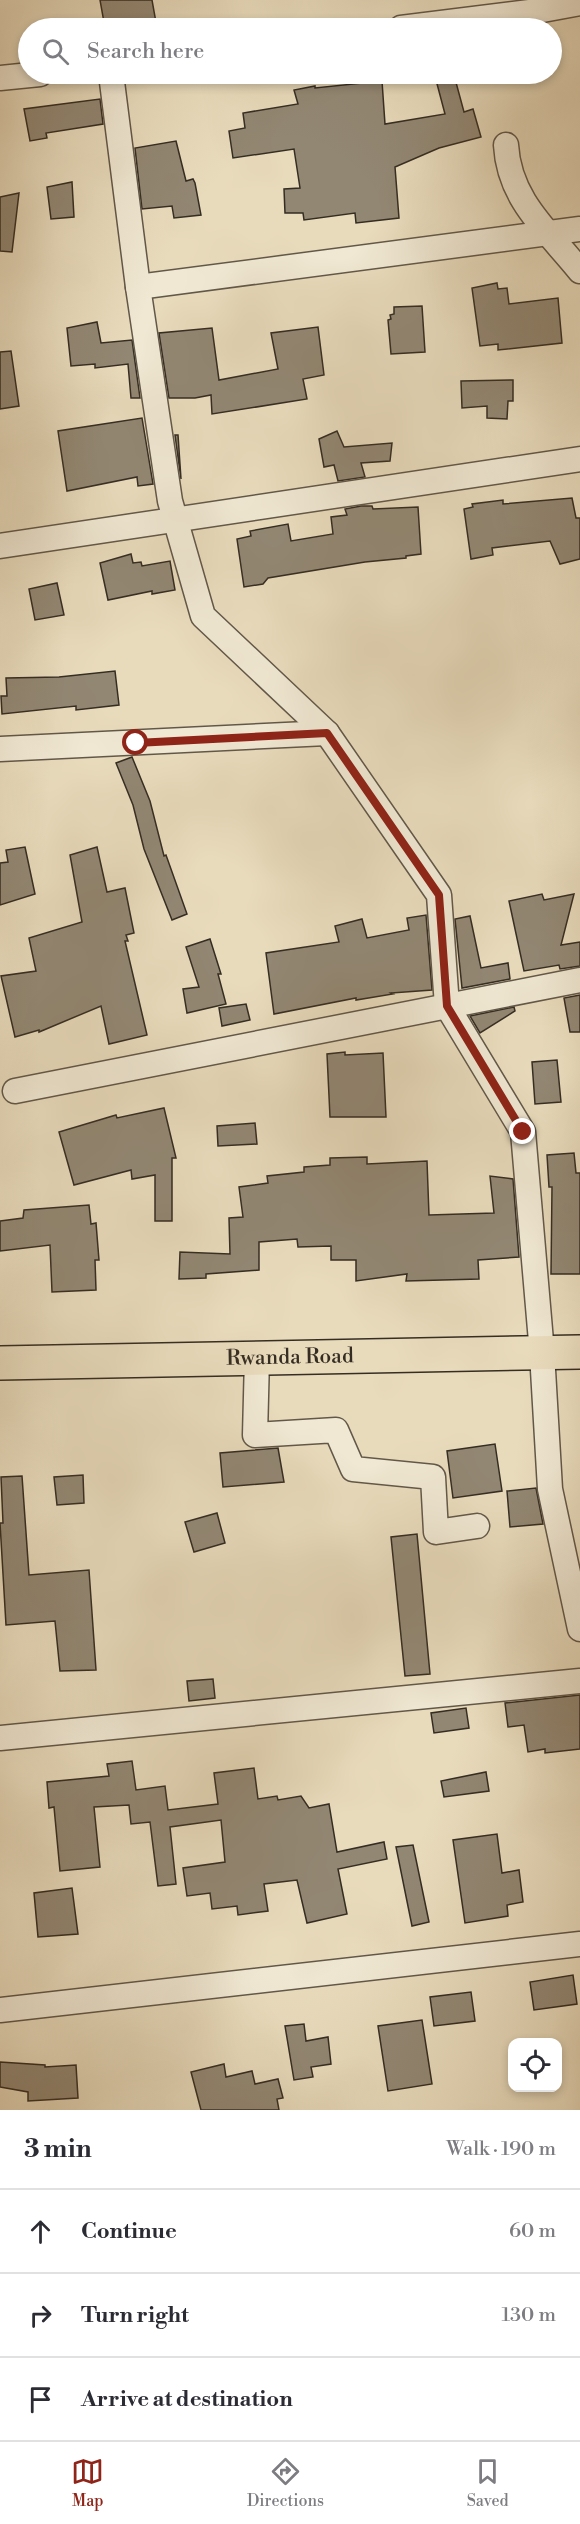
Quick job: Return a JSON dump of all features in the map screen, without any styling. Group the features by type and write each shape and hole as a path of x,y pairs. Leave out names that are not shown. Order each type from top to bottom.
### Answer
{"highway":[{"name":"Rwanda Road","path":"0,1363 580,1352"}],"street":[{"path":"484,18 580,3"},
{"path":"0,78 18,76"},
{"path":"112,84 138,287 170,501 203,616 327,733 439,895 447,1006 523,1132 542,1353 550,1489 580,1629"},
{"path":"506,145 507,162 518,191 533,218 562,242 580,271"},
{"path":"494,251 562,242 580,229"},
{"path":"138,287 562,242"},
{"path":"0,546 580,459"},
{"path":"0,749 327,733"},
{"path":"15,1091 580,980"},
{"path":"257,1358 255,1435 336,1430 353,1469 433,1478 436,1532 477,1526"},
{"path":"0,1738 580,1681"},
{"path":"0,2010 580,1944"}],"building":[{"path":"100,0 152,0 155,18 103,18"},
{"path":"382,84 385,124 445,114 437,84 456,84 464,112 473,109 481,137 439,148 395,167 399,218 356,223 355,213 304,220 303,213 285,213 284,189 300,188 294,149 233,158 229,131 245,128 243,113 298,104 294,90 315,86 315,88"},
{"path":"100,99 103,124 46,133 47,138 30,141 24,109"},
{"path":"176,141 186,181 193,179 195,183 201,215 174,218 172,206 142,209 135,148"},
{"path":"72,182 74,217 51,219 47,187"},
{"path":"19,193 12,252 0,251 0,197"},
{"path":"497,283 498,289 507,288 509,304 558,298 562,343 498,350 498,344 480,346 472,288"},
{"path":"422,306 425,352 391,354 388,320 391,319 390,315 394,314 394,307"},
{"path":"97,322 101,343 132,340 140,398 131,398 128,364 95,368 95,364 71,366 67,328"},
{"path":"318,327 324,375 303,379 307,399 212,414 211,395 195,398 169,398 159,333 212,328 219,380 278,369 271,333"},
{"path":"11,351 19,406 0,409 0,352"},
{"path":"513,380 513,401 508,401 507,419 487,418 487,406 462,408 461,381"},
{"path":"142,418 153,484 138,486 137,477 67,491 58,431"},
{"path":"337,431 344,447 392,443 390,461 361,463 365,477 338,481 334,465 324,467 319,439"},
{"path":"175,435 178,435 181,479"},
{"path":"572,498 576,518 580,518 580,559 560,564 550,541 492,548 493,555 471,559 464,509 473,507 472,504 503,500 503,504"},
{"path":"372,506 373,509 418,507 421,554 268,578 263,584 244,587 237,539 251,536 250,531 288,524 291,541 333,534 331,517 347,515 345,509"},
{"path":"131,554 133,563 141,562 142,566 170,561 175,590 152,594 152,591 108,600 100,563"},
{"path":"57,583 64,615 35,620 29,589"},
{"path":"115,671 119,705 76,710 76,706 2,714 1,696 7,696 6,678 59,677"},
{"path":"132,757 150,801 164,856 166,855 187,914 172,920 144,849 133,805 116,763"},
{"path":"25,847 35,894 0,905 0,863 8,862 6,850"},
{"path":"97,847 107,892 125,888 134,933 126,935 128,941 125,941 147,1035 109,1044 101,1006 39,1032 39,1030 15,1037 1,976 36,971 29,938 82,922 70,855"},
{"path":"542,894 544,900 574,894 561,945 580,942 580,966 560,969 559,965 524,971 509,901"},
{"path":"426,915 432,990 391,993 393,994 356,1000 356,998 274,1014 266,953 339,942 335,926 362,919 367,938 409,930 407,918"},
{"path":"470,916 481,968 508,963 510,979 462,988 455,919"},
{"path":"210,939 221,974 218,974 226,1004 187,1013 183,989 199,987 186,947"},
{"path":"580,995 580,1032 570,1032 564,998"},
{"path":"246,1004 250,1020 222,1026 219,1008"},
{"path":"514,1007 515,1011 480,1033 470,1016"},
{"path":"345,1052 345,1055 383,1053 386,1117 330,1117 327,1054"},
{"path":"557,1060 561,1102 535,1104 532,1062"},
{"path":"164,1108 176,1158 172,1158 172,1221 155,1221 155,1175 132,1179 131,1170 74,1185 59,1132 116,1115 117,1118"},
{"path":"255,1123 257,1144 218,1146 217,1126"},
{"path":"574,1153 576,1173 580,1173 580,1274 551,1274 552,1187 549,1187 547,1155"},
{"path":"367,1157 367,1164 427,1161 429,1215 494,1213 490,1176 513,1179 519,1257 478,1260 479,1279 406,1281 407,1274 356,1281 356,1260 331,1260 331,1246 298,1247 297,1239 259,1242 259,1270 206,1274 206,1278 179,1279 180,1252 230,1254 229,1218 243,1217 239,1187 268,1183 267,1176 304,1172 304,1167 330,1165 330,1158"},
{"path":"89,1205 91,1224 96,1223 99,1260 95,1260 96,1290 52,1292 50,1245 0,1251 0,1221 23,1218 24,1210"},
{"path":"495,1444 502,1491 453,1498 447,1451"},
{"path":"278,1448 284,1482 223,1487 220,1453"},
{"path":"83,1475 84,1503 57,1505 54,1477"},
{"path":"22,1476 29,1575 89,1570 96,1670 60,1671 55,1621 6,1625 0,1523 3,1523 1,1477"},
{"path":"536,1488 543,1524 510,1527 507,1491"},
{"path":"217,1513 225,1543 194,1552 185,1522"},
{"path":"417,1534 430,1674 405,1676 391,1537"},
{"path":"213,1679 215,1698 189,1701 187,1681"},
{"path":"580,1695 580,1749 545,1753 545,1749 528,1752 524,1725 508,1727 505,1703"},
{"path":"466,1708 469,1728 434,1733 431,1713"},
{"path":"132,1761 136,1790 165,1786 168,1810 218,1804 214,1773 254,1768 258,1799 277,1796 278,1800 301,1796 309,1808 329,1804 337,1852 384,1842 387,1859 338,1869 347,1914 307,1923 297,1880 264,1884 268,1911 238,1915 237,1906 212,1909 210,1893 187,1896 183,1868 225,1862 221,1820 170,1827 176,1884 158,1886 150,1822 131,1824 129,1805 94,1807 100,1867 60,1871 54,1807 49,1808 47,1782 109,1776 107,1764"},
{"path":"486,1772 489,1791 444,1797 441,1781"},
{"path":"497,1834 502,1873 519,1870 523,1902 507,1905 508,1916 465,1923 453,1840"},
{"path":"413,1845 429,1922 412,1926 396,1847"},
{"path":"72,1888 78,1934 38,1937 34,1893"},
{"path":"573,1975 577,2004 534,2010 530,1982"},
{"path":"471,1992 475,2021 434,2026 430,1997"},
{"path":"422,2020 432,2084 388,2091 378,2026"},
{"path":"304,2024 306,2041 328,2037 331,2064 311,2067 313,2077 294,2080 285,2026"},
{"path":"0,2062 45,2065 45,2067 76,2065 78,2098 28,2101 28,2092 0,2087"},
{"path":"224,2064 226,2077 252,2071 255,2084 278,2079 283,2098 277,2099 279,2110 201,2110 191,2072"}],"route":[{"path":"136,743 327,733 439,895 447,1006 523,1132"}]}
